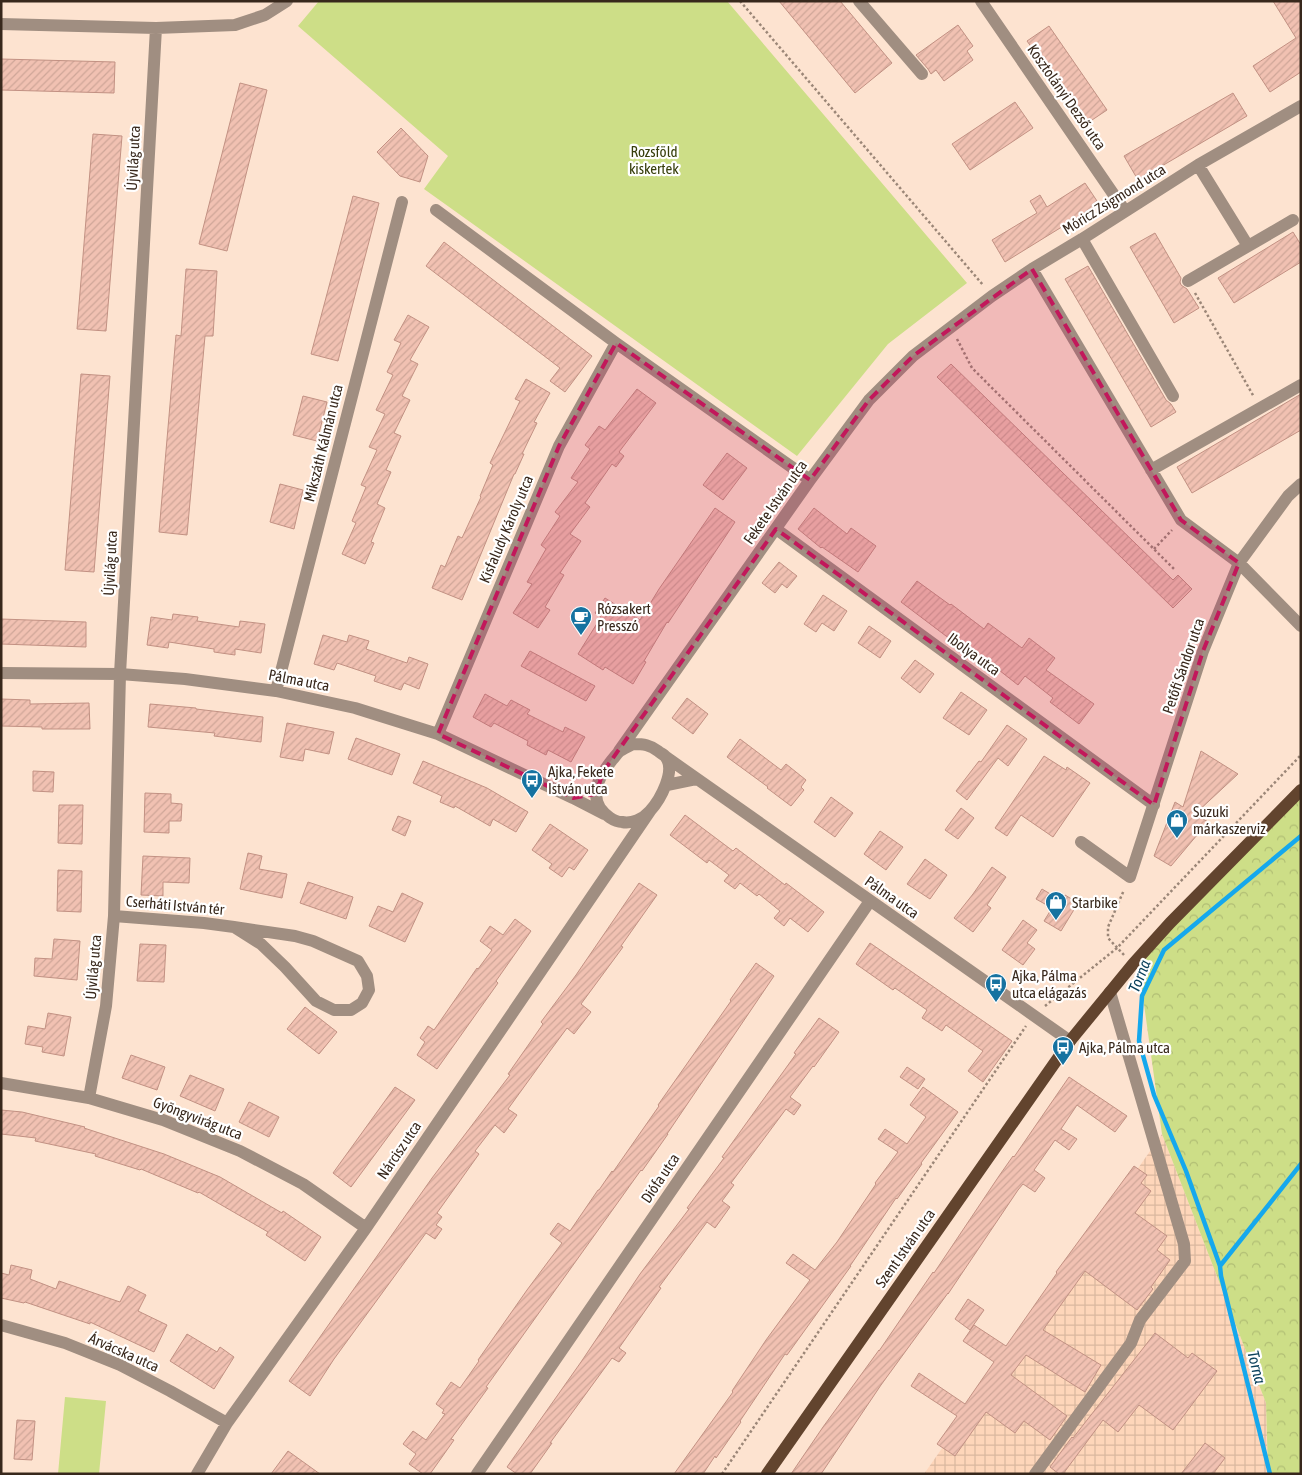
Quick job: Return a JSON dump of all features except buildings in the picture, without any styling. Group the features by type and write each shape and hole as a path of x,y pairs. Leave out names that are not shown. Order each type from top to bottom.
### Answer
{"main road":[{"path":"1070,1041 1133,964 1301,790"},
{"name":"Szent István utca","path":"768,1474 1070,1041"}],"street":[{"path":"1,24 156,28 235,25 266,15 287,1"},
{"path":"859,1 922,74"},
{"name":"Kosztolányi Dezső utca","path":"981,1 1125,211"},
{"name":"Újvilág utca","path":"88,1098 106,1006 114,916 120,674 156,28"},
{"name":"Móricz Zsigmond utca","path":"950,327 1032,269 1082,240 1198,165 1299,110"},
{"path":"1198,165 1248,246"},
{"name":"Mikszáth Kálmán utca","path":"276,691 402,202"},
{"path":"436,210 616,343 810,480"},
{"path":"1188,281 1293,220"},
{"path":"1082,240 1173,396"},
{"path":"1032,269 1181,520 1239,563 1301,626"},
{"name":"Fekete István utca","path":"619,751 810,480 869,400 913,356 950,327"},
{"name":"Kisfaludy Károly utca","path":"438,734 559,446 616,343"},
{"path":"1152,470 1301,385"},
{"name":"Petőfi Sándor utca","path":"1130,877 1203,651 1239,563 1288,496 1301,484"},
{"name":"Ibolya utca","path":"776,529 1154,805"},
{"name":"Pálma utca","path":"1,673 120,674 184,679 276,691 355,708 438,734 573,798 618,822 626,823"},
{"path":"604,814 596,794 598,783 603,772 619,751 634,744 644,744 646,713"},
{"name":"Pálma utca","path":"644,744 666,757 1070,1041"},
{"path":"628,843 626,823 638,820 650,811 667,785 669,769 666,757"},
{"path":"667,785 696,779"},
{"path":"573,798 596,794"},
{"name":"Nárcisz utca","path":"197,1474 227,1424 366,1228 650,811"},
{"path":"1081,842 1130,877"},
{"name":"Diófa utca","path":"477,1474 870,901"},
{"name":"Cserháti István tér","path":"114,916 204,923 234,927 296,936 313,941 358,961 367,976 369,990 362,1002 350,1010 334,1010 316,1001 261,944 234,927"},
{"path":"1034,1474 1131,1343 1140,1320 1185,1261 1184,1244 1110,992"},
{"name":"Gyöngyvirág utca","path":"1,1083 88,1098 162,1120 240,1151 303,1184 366,1228"},
{"name":"Árvácska utca","path":"1,1325 65,1343 120,1365 227,1424"}],"path":[{"path":"740,1 992,296"},
{"path":"1188,281 1261,408"},
{"path":"950,327 972,368 1174,570"},
{"path":"1154,549 1181,520"},
{"path":"722,1474 1034,1015 1117,948 1301,755"},
{"path":"1130,877 1108,927 1108,938 1133,964"}],"highlighted area":[{"path":"1032,269 1181,520 1239,563 1203,651 1154,805 776,529 603,772 596,794 573,798 438,734 559,446 616,343 810,480 869,400 913,356"}],"shaded area":[{"path":"1162,1134 1266,1403 1268,1474 924,1474"}],"green space":[{"name":"Rozsföld kiskertek","path":"319,1 727,1 967,283 888,344 797,456 424,189 448,156 298,26"},
{"path":"1301,794 1301,1474 1268,1474 1266,1403 1162,1134 1138,961"},
{"path":"65,1397 106,1401 99,1474 58,1474"}],"waterway":[{"name":"Torna","path":"1270,1474 1220,1266 1186,1171 1154,1095 1139,1041 1142,996 1164,950 1301,836"},
{"name":"Torna","path":"1220,1266 1301,1164"}],"place":[{"name":"Rózsakert Presszó","path":"581,636"},
{"name":"Ajka, Fekete István utca","path":"532,799"},
{"name":"Suzuki márkaszerviz","path":"1177,839"},
{"name":"Starbike","path":"1056,921"},
{"name":"Ajka, Pálma utca elágazás","path":"996,1003"},
{"name":"Ajka, Pálma utca","path":"1063,1066"}]}
